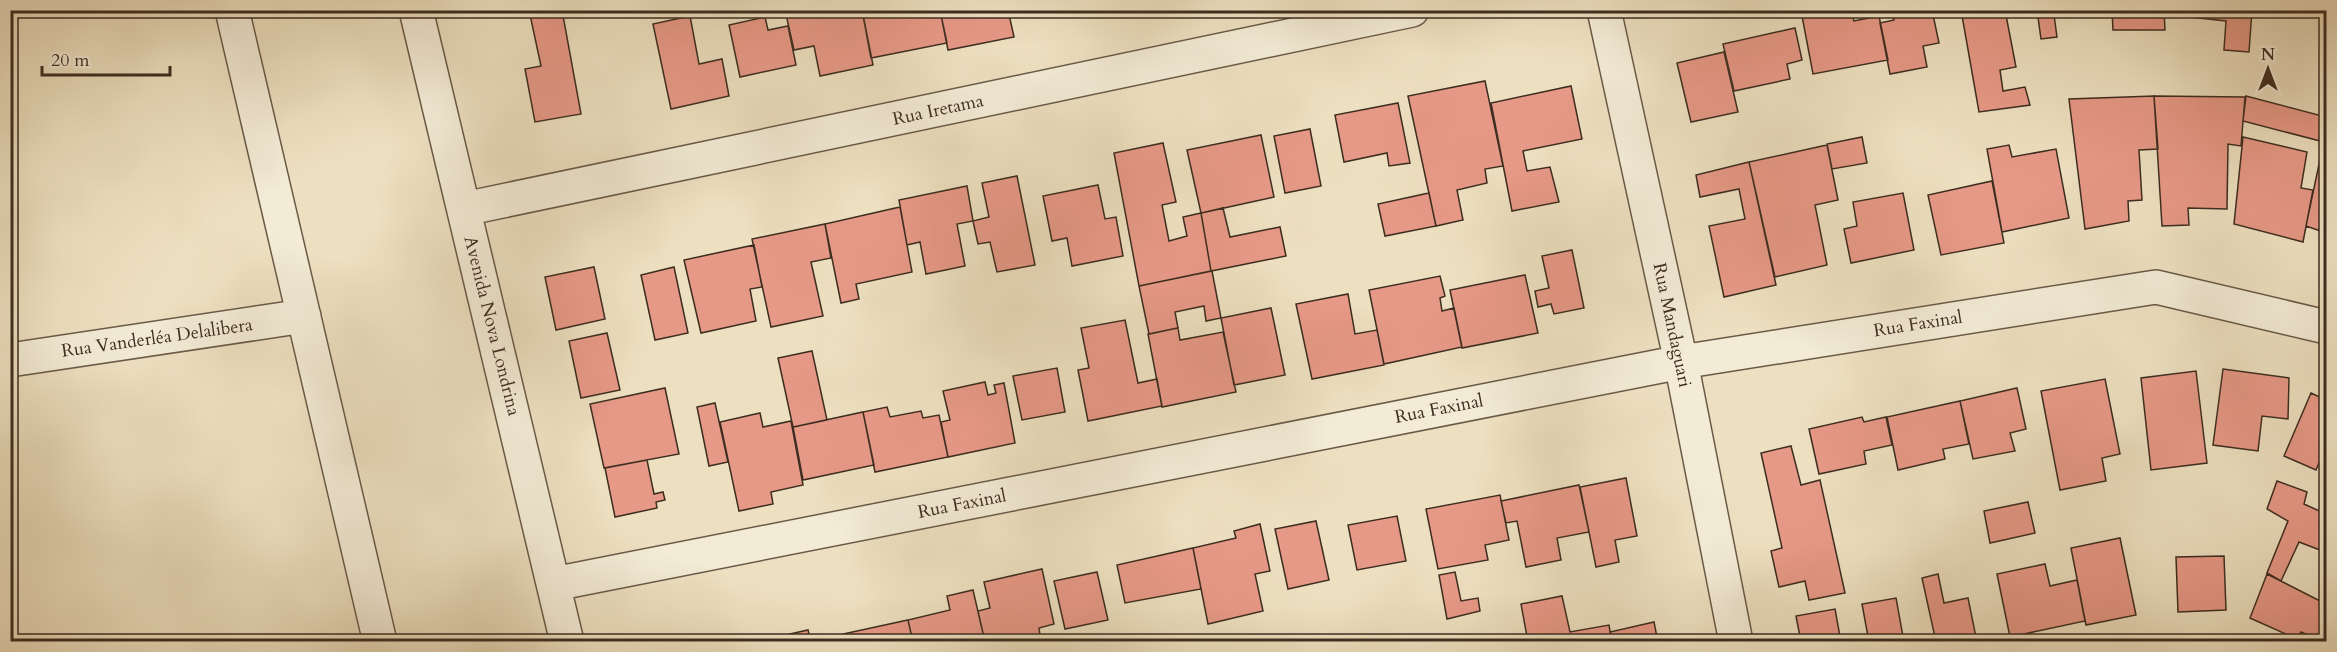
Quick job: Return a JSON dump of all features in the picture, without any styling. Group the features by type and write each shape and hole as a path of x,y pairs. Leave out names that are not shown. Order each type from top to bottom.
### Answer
{"street":[{"path":"232,10 380,642"},
{"name":"Avenida Nova Londrina","path":"416,10 567,642"},
{"name":"Rua Iretama","path":"464,210 1412,10"},
{"name":"Rua Mandaguari","path":"1604,10 1681,362 1736,642"},
{"name":"Rua Faxinal","path":"554,584 1681,362 2156,286 2326,327"},
{"name":"Rua Vanderléa Delalibera","path":"10,360 304,316"}],"building":[{"path":"529,10 562,10 581,114 535,122 525,69 541,66"},
{"path":"785,10 862,10 873,65 820,76 814,46 794,50"},
{"path":"862,10 940,10 947,43 871,58"},
{"path":"940,10 1008,10 1014,37 948,50"},
{"path":"1829,10 1851,10 1854,21 1879,16 1888,60 1813,74 1802,16"},
{"path":"1892,10 1932,10 1939,43 1923,46 1927,67 1890,74 1880,23 1894,20"},
{"path":"1961,10 2005,10 2016,67 2000,70 2003,91 2025,87 2030,105 1979,112"},
{"path":"2037,10 2083,10 2054,15 2057,37 2041,39"},
{"path":"2112,10 2164,10 2165,30 2113,30"},
{"path":"2190,10 2252,10 2249,52 2224,50 2226,21 2190,17"},
{"path":"690,16 699,64 722,59 729,96 671,109 653,24"},
{"path":"765,17 768,30 788,26 796,65 740,77 729,25"},
{"path":"1795,28 1802,60 1787,64 1790,79 1734,91 1723,44"},
{"path":"1724,52 1738,112 1691,122 1677,63"},
{"path":"1485,81 1503,166 1485,169 1487,183 1457,190 1463,220 1436,226 1408,96"},
{"path":"1571,86 1582,139 1523,151 1527,171 1550,167 1559,202 1512,211 1491,103"},
{"path":"2154,96 2245,97 2241,146 2228,144 2227,209 2188,208 2189,225 2162,226"},
{"path":"2154,96 2158,149 2139,150 2142,200 2128,201 2129,221 2085,229 2069,99"},
{"path":"2246,96 2326,117 2324,142 2243,121"},
{"path":"1398,103 1410,163 1389,166 1387,153 1344,162 1335,115"},
{"path":"1310,129 1321,186 1285,193 1274,136"},
{"path":"1261,135 1274,197 1201,213 1187,150"},
{"path":"1862,137 1867,163 1832,169 1827,144"},
{"path":"2243,137 2307,152 2301,188 2313,190 2303,242 2234,224"},
{"path":"1163,143 1176,202 1162,205 1169,241 1187,236 1183,217 1201,213 1211,271 1139,286 1114,153"},
{"path":"1827,145 1838,200 1815,205 1827,265 1775,277 1749,162"},
{"path":"2009,145 2012,157 2056,149 2069,218 2002,232 1987,149"},
{"path":"2322,150 2326,152 2326,233 2306,226"},
{"path":"1749,162 1776,285 1724,297 1709,226 1745,219 1739,189 1700,197 1696,175"},
{"path":"1017,176 1035,265 997,272 990,242 978,244 973,221 989,217 982,183"},
{"path":"1992,181 2004,243 1941,255 1928,195"},
{"path":"1098,185 1105,219 1116,217 1123,256 1072,266 1067,238 1052,241 1043,196"},
{"path":"967,186 973,221 957,224 965,266 926,274 920,242 907,245 899,200"},
{"path":"1429,193 1436,226 1385,236 1378,204"},
{"path":"1903,193 1914,250 1851,263 1844,229 1857,226 1853,202"},
{"path":"900,207 912,272 856,284 859,299 841,303 825,224"},
{"path":"1223,208 1230,237 1280,227 1286,256 1211,271 1201,213"},
{"path":"825,224 831,258 811,262 823,316 771,327 752,239"},
{"path":"754,245 762,287 750,289 756,321 701,333 684,260"},
{"path":"1572,250 1584,308 1554,314 1551,304 1538,307 1535,291 1549,288 1542,256"},
{"path":"594,267 605,319 556,330 545,277"},
{"path":"674,267 688,333 655,340 641,275"},
{"path":"1212,271 1221,318 1206,321 1204,306 1175,312 1178,328 1149,334 1139,286"},
{"path":"1525,275 1538,333 1462,348 1450,290"},
{"path":"1440,276 1445,296 1440,298 1442,311 1454,308 1462,347 1384,364 1369,290"},
{"path":"1348,294 1355,334 1377,330 1384,365 1312,379 1296,304"},
{"path":"1271,308 1285,375 1234,385 1221,318"},
{"path":"1125,320 1138,383 1157,379 1162,406 1088,421 1078,370 1089,368 1081,328"},
{"path":"1178,328 1180,340 1223,332 1236,392 1162,407 1148,334"},
{"path":"607,333 620,390 581,398 569,341"},
{"path":"812,351 827,420 793,427 778,358"},
{"path":"1057,368 1065,412 1022,420 1013,376"},
{"path":"2223,369 2289,378 2288,419 2262,416 2258,451 2213,445"},
{"path":"2196,371 2207,463 2151,470 2141,378"},
{"path":"2105,379 2120,454 2102,458 2106,481 2060,490 2041,391"},
{"path":"985,382 988,395 996,393 994,385 1004,383 1015,443 948,457 941,422 950,420 943,391"},
{"path":"665,388 679,454 604,468 590,404"},
{"path":"2017,388 2026,429 2010,433 2015,451 1973,459 1960,401"},
{"path":"2311,393 2326,400 2326,457 2322,456 2316,470 2284,456"},
{"path":"1960,401 1969,444 1943,449 1945,459 1898,470 1887,417"},
{"path":"715,403 728,462 709,466 697,407"},
{"path":"887,407 890,417 921,411 923,418 939,415 948,457 875,472 863,412"},
{"path":"863,412 874,465 803,480 793,427"},
{"path":"760,413 763,427 791,421 803,485 771,492 773,504 739,511 720,422"},
{"path":"1862,417 1864,422 1886,417 1892,445 1864,451 1866,464 1819,474 1809,429"},
{"path":"1791,446 1801,485 1820,480 1845,593 1809,600 1805,581 1779,587 1771,551 1782,548 1761,453"},
{"path":"647,460 654,494 663,492 665,500 656,502 657,508 615,517 605,468"},
{"path":"1626,478 1637,536 1615,540 1619,562 1596,567 1580,487"},
{"path":"2277,481 2307,492 2304,504 2326,514 2326,540 2320,550 2299,542 2281,581 2267,573 2288,521 2267,509"},
{"path":"1579,485 1589,532 1557,538 1561,560 1526,567 1517,521 1506,523 1501,501"},
{"path":"1500,495 1509,540 1485,545 1488,560 1438,569 1426,509"},
{"path":"2028,502 2035,533 1990,543 1984,511"},
{"path":"1397,516 1406,561 1357,570 1348,525"},
{"path":"1316,521 1329,580 1288,589 1275,529"},
{"path":"1260,524 1270,571 1255,574 1263,611 1208,624 1193,548 1236,538 1234,531"},
{"path":"2120,538 2136,615 2086,625 2071,548"},
{"path":"1193,548 1201,589 1125,603 1117,565"},
{"path":"2224,556 2226,610 2178,612 2176,557"},
{"path":"2045,564 2050,586 2077,580 2085,621 2010,637 1997,574"},
{"path":"1042,569 1054,624 1039,628 1041,642 985,642 978,611 990,608 984,582"},
{"path":"1097,572 1108,620 1065,629 1054,581"},
{"path":"1455,572 1461,601 1478,598 1480,611 1447,619 1439,575"},
{"path":"1938,574 1944,603 1968,598 1977,642 1936,642 1922,578"},
{"path":"2267,574 2326,604 2326,615 2317,639 2301,632 2297,639 2250,618"},
{"path":"973,590 985,642 913,642 908,620 950,610 947,596"},
{"path":"1562,596 1570,632 1609,625 1612,642 1528,642 1521,604"},
{"path":"1896,598 1904,642 1869,642 1862,604"},
{"path":"1835,609 1841,642 1801,642 1796,616"},
{"path":"908,620 913,642 845,642 843,634"},
{"path":"1654,622 1658,642 1612,642 1610,632"},
{"path":"808,630 811,642 759,642 759,641"}]}
